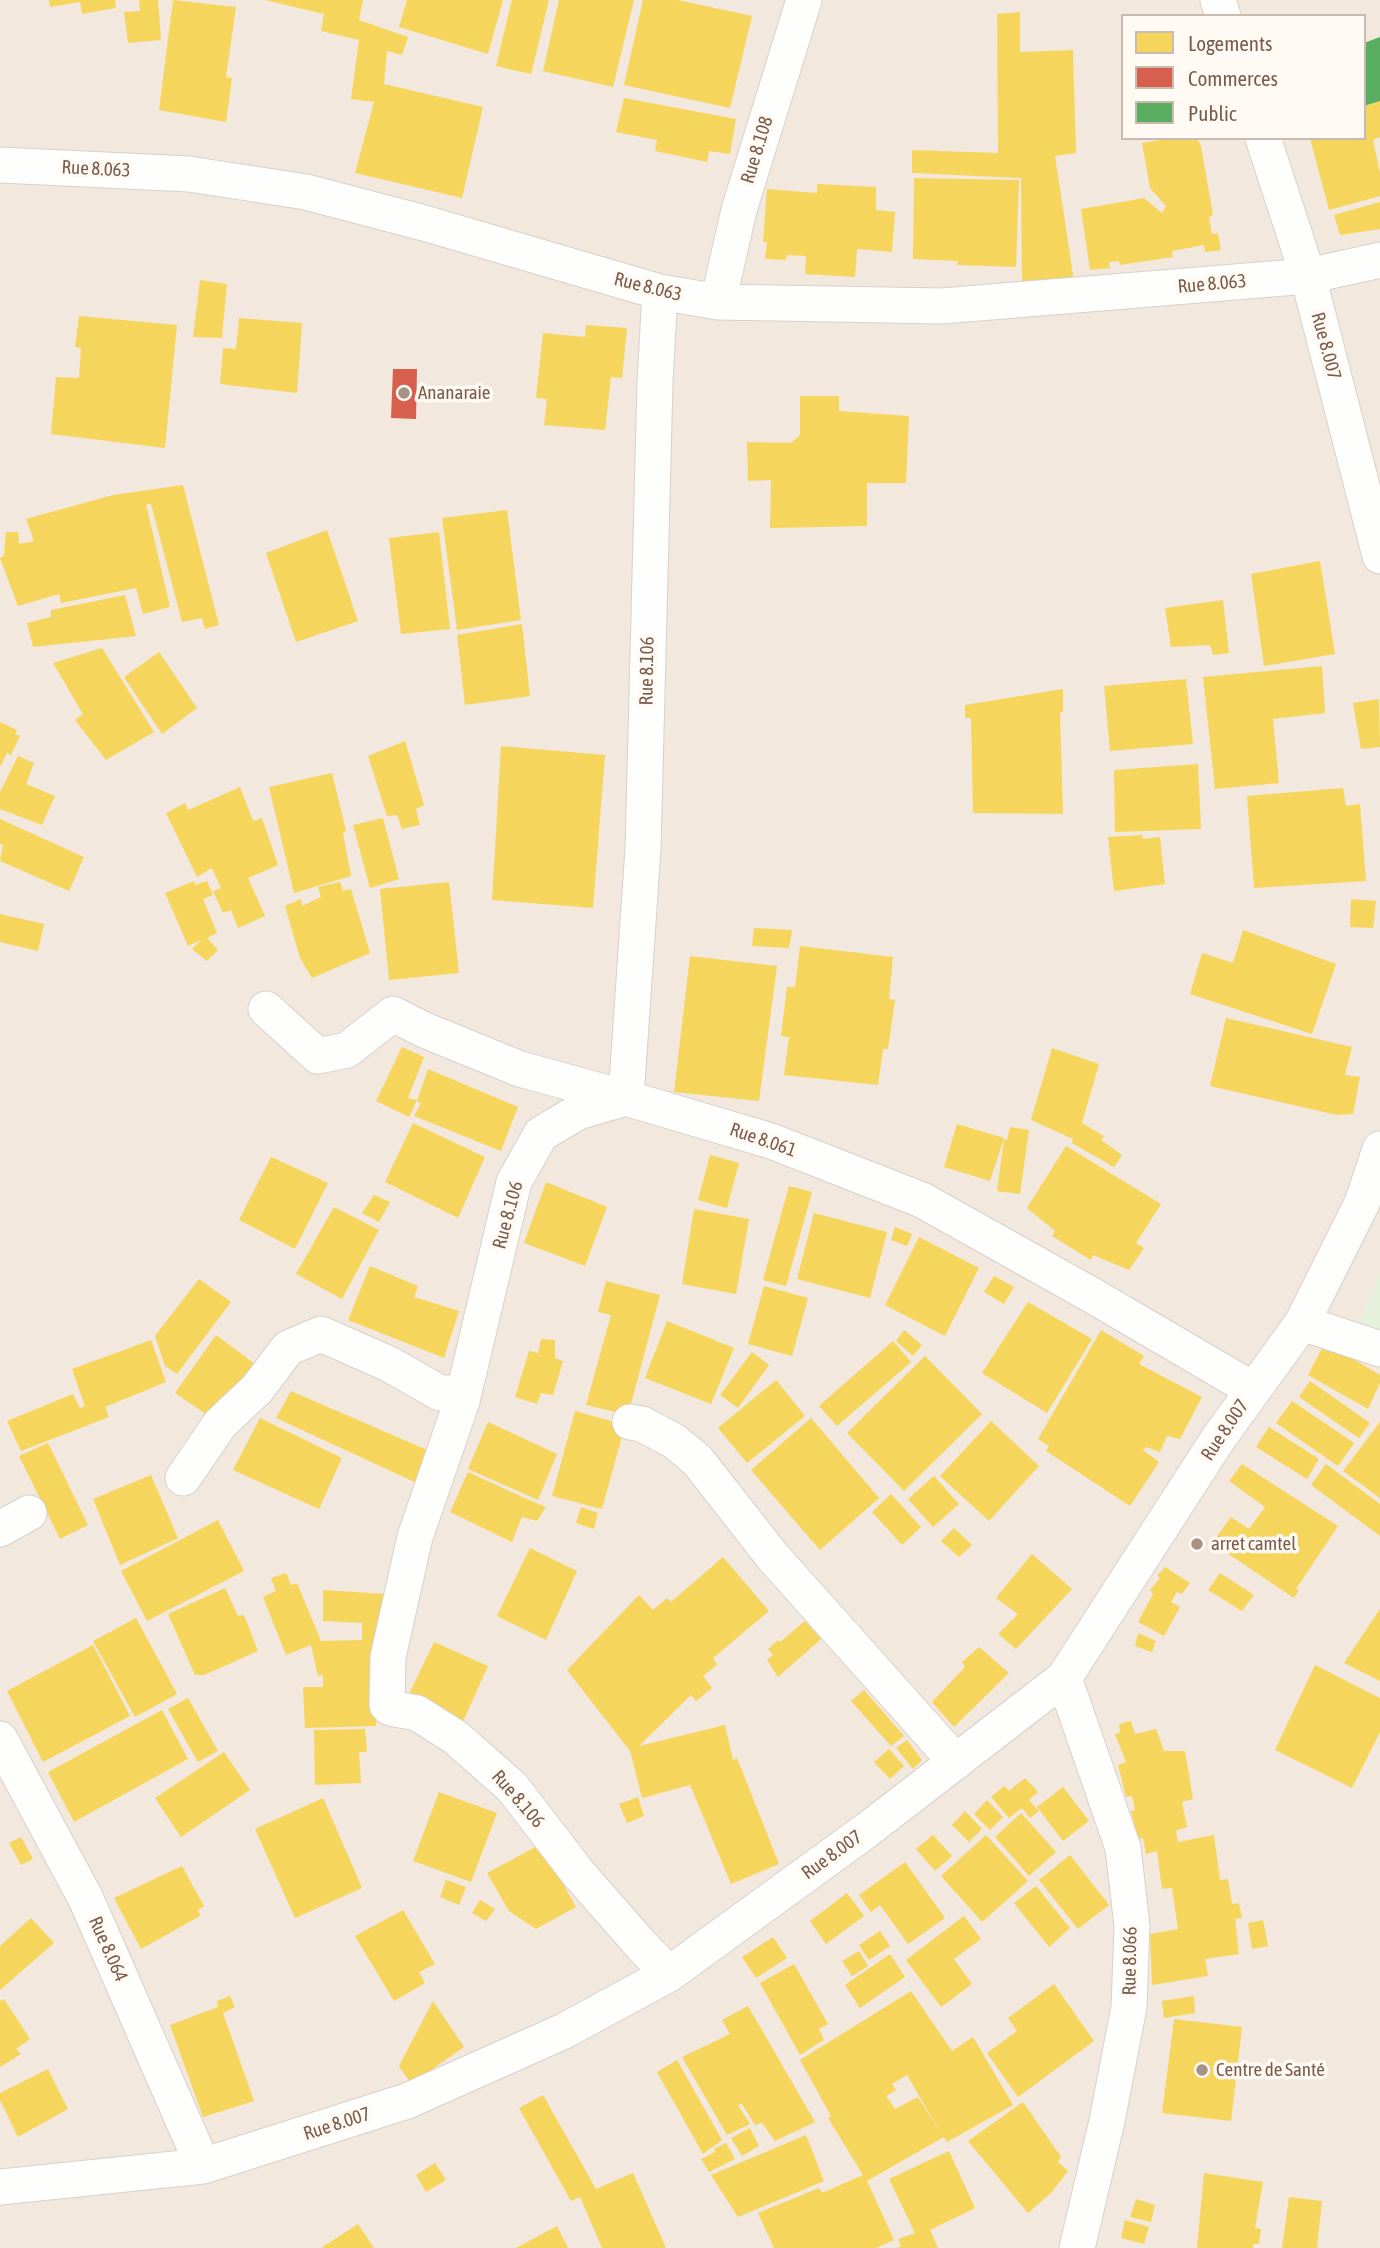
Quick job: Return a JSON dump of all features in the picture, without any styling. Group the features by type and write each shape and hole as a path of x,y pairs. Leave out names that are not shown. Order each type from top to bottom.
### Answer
{"street":[{"name":"Rue 8.108","path":"718,302 739,210 804,0"},
{"name":"Rue 8.007","path":"1264,140 1308,276 1380,556"},
{"name":"Rue 8.063","path":"0,165 189,174 306,192 424,223 660,292 718,302 942,306 1308,276 1380,260"},
{"name":"Rue 8.106","path":"660,292 655,382 643,849 626,1098 578,1112 541,1134 514,1182 462,1401 415,1537 388,1657 387,1704 390,1709 417,1713 455,1737 512,1787 578,1873 669,1974"},
{"name":"Rue 8.061","path":"266,1009 318,1056 347,1050 393,1014 422,1029 520,1069 771,1141 922,1200 1252,1389"},
{"name":"Rue 8.007","path":"0,2187 203,2166 407,2101 564,2031 669,1974 956,1762 1064,1678 1210,1450 1302,1323 1362,1203 1380,1149"},
{"path":"1302,1323 1380,1349"},
{"path":"183,1478 220,1424 257,1389 288,1348 321,1334 389,1364 440,1393 451,1393 462,1401"},
{"path":"630,1422 642,1424 674,1441 696,1460 773,1558 956,1762"},
{"name":"Rue 8.066","path":"1064,1678 1123,1848 1132,1926 1129,2007 1107,2121 1077,2248"},
{"name":"Rue 8.064","path":"0,1739 86,1899 203,2166"}],"shaded area":[{"path":"0,0 1380,0 1380,2248 0,2248"}],"green space":[{"path":"1380,1272 1380,1330 1358,1325"}],"building: Logements":[{"path":"49,0 115,0 116,8 82,14 80,2 50,7"},
{"path":"139,0 158,0 161,40 128,43 124,12 140,11"},
{"path":"173,0 236,7 226,77 232,78 226,122 159,110"},
{"path":"265,0 363,0 359,20 408,37 402,55 387,51 384,84 483,107 462,198 355,173 374,102 351,99 359,40 321,31 324,14"},
{"path":"407,0 503,0 488,54 399,27"},
{"path":"512,0 549,0 531,74 496,66"},
{"path":"559,0 634,0 613,87 543,71"},
{"path":"643,0 678,0 752,16 730,108 624,85"},
{"path":"1020,12 1020,52 1073,50 1076,153 1055,156 1074,281 1022,286 1021,178 912,173 912,150 998,153 997,14"},
{"path":"624,98 736,119 730,154 709,151 707,162 655,151 657,140 616,132"},
{"path":"1380,101 1380,137 1373,140 1380,173 1380,196 1329,210 1311,140 1366,140 1366,106"},
{"path":"1198,140 1213,215 1209,217 1212,234 1218,233 1221,250 1205,252 1204,245 1172,251 1173,257 1120,265 1119,261 1109,262 1110,268 1090,270 1081,209 1144,198 1162,213 1166,206 1150,188 1142,143"},
{"path":"914,178 1019,180 1016,267 957,265 958,261 913,259"},
{"path":"817,184 876,187 876,210 895,212 892,252 857,249 855,277 805,274 806,256 787,255 786,260 765,259 767,242 763,242 767,189 817,193"},
{"path":"1380,202 1380,229 1340,235 1334,215"},
{"path":"200,280 227,284 222,338 193,337"},
{"path":"79,316 177,325 165,448 51,434 56,377 79,378 81,348 75,347"},
{"path":"239,318 302,323 297,393 220,384 223,348 236,349"},
{"path":"586,325 627,328 622,378 611,377 605,430 544,425 547,399 536,398 543,333 585,337"},
{"path":"800,396 839,396 839,411 909,416 906,483 867,483 867,526 770,528 771,480 748,481 747,442 791,443 800,435"},
{"path":"183,485 219,625 205,629 202,618 182,622 151,504 146,504 170,607 143,614 136,588 61,603 59,594 18,606 0,558 4,556 6,532 18,532 19,544 34,541 26,519 113,495"},
{"path":"507,510 521,620 457,630 442,518"},
{"path":"327,530 358,621 296,642 266,553"},
{"path":"439,532 450,629 401,634 389,538"},
{"path":"1320,561 1335,654 1264,666 1251,574"},
{"path":"125,595 136,636 33,647 27,623 51,617 51,610"},
{"path":"1223,600 1229,653 1213,655 1210,645 1171,647 1165,608"},
{"path":"522,624 530,696 465,705 457,635"},
{"path":"102,648 154,732 106,760 75,720 83,714 53,663"},
{"path":"159,652 197,708 162,734 124,677"},
{"path":"1322,666 1325,713 1273,719 1279,783 1215,789 1203,677"},
{"path":"1186,679 1193,744 1110,751 1104,686"},
{"path":"1063,689 1063,712 1060,712 1063,814 973,813 971,718 965,718 965,705"},
{"path":"1379,699 1380,747 1361,749 1353,703"},
{"path":"0,722 17,730 15,734 20,736 11,755 7,753 0,767"},
{"path":"405,741 424,805 416,809 420,825 402,829 397,815 387,816 368,756"},
{"path":"501,746 605,755 593,908 492,900"},
{"path":"18,756 34,763 26,784 55,796 42,825 0,809 0,792"},
{"path":"1198,764 1201,829 1115,832 1114,770"},
{"path":"332,773 346,831 343,833 351,876 294,893 269,787"},
{"path":"240,787 253,821 262,818 278,865 248,878 265,916 238,928 231,910 223,913 213,891 221,888 212,868 197,877 166,813 185,803 188,810"},
{"path":"1343,788 1346,806 1360,804 1366,881 1254,888 1247,796"},
{"path":"383,818 399,879 370,888 353,825"},
{"path":"0,819 84,857 69,891 0,861 3,845 0,844"},
{"path":"1142,835 1143,839 1160,837 1165,884 1114,891 1108,837"},
{"path":"194,881 195,885 207,881 213,895 203,899 217,933 207,938 218,950 207,961 192,949 201,940 188,946 165,893"},
{"path":"340,882 343,891 351,889 370,953 312,978 300,958 285,906 301,899 302,906 321,897 318,887"},
{"path":"449,882 459,973 389,980 380,889"},
{"path":"1351,899 1376,901 1373,928 1350,927"},
{"path":"0,914 44,924 38,951 0,942"},
{"path":"754,928 792,930 789,948 752,946"},
{"path":"1243,930 1336,964 1312,1034 1190,994 1202,953 1233,963"},
{"path":"800,946 893,957 889,999 895,1000 888,1049 883,1049 878,1085 784,1075 789,1037 781,1036 787,987 795,987"},
{"path":"690,956 777,966 759,1101 674,1092"},
{"path":"1226,1018 1352,1047 1345,1075 1360,1077 1353,1114 1337,1115 1210,1086"},
{"path":"402,1047 424,1057 408,1098 417,1100 409,1117 376,1101"},
{"path":"1052,1048 1099,1064 1082,1123 1104,1136 1101,1140 1122,1155 1114,1167 1072,1143 1073,1139 1031,1120"},
{"path":"428,1069 518,1107 501,1151 414,1116 421,1103 417,1101"},
{"path":"413,1123 485,1157 458,1218 385,1182"},
{"path":"957,1124 1004,1138 990,1181 944,1167"},
{"path":"1010,1127 1029,1130 1020,1194 997,1191 1004,1139 1007,1140"},
{"path":"1066,1146 1161,1204 1136,1243 1144,1248 1129,1270 1093,1255 1091,1260 1052,1236 1055,1231 1027,1208"},
{"path":"710,1155 739,1163 727,1208 698,1200"},
{"path":"271,1157 328,1183 295,1249 239,1220"},
{"path":"546,1182 607,1207 585,1266 524,1243"},
{"path":"789,1186 812,1192 786,1286 763,1280"},
{"path":"374,1195 390,1202 379,1222 362,1213"},
{"path":"334,1207 379,1230 342,1299 296,1274"},
{"path":"694,1209 749,1219 736,1294 682,1284"},
{"path":"814,1213 887,1232 870,1298 797,1279"},
{"path":"895,1227 912,1234 907,1246 891,1240"},
{"path":"919,1237 979,1268 945,1336 885,1305"},
{"path":"370,1266 418,1286 414,1297 459,1311 444,1358 348,1320"},
{"path":"994,1276 1014,1287 1004,1304 984,1292"},
{"path":"199,1279 231,1302 177,1374 165,1366 155,1336"},
{"path":"606,1281 660,1295 628,1415 586,1405 611,1315 598,1312"},
{"path":"764,1286 808,1298 792,1356 748,1344"},
{"path":"1028,1302 1092,1339 1047,1413 982,1373"},
{"path":"667,1321 734,1348 711,1404 645,1378"},
{"path":"904,1330 922,1345 913,1356 896,1341"},
{"path":"1101,1330 1144,1356 1139,1364 1202,1397 1180,1439 1167,1436 1160,1452 1146,1447 1143,1450 1159,1462 1130,1506 1046,1451 1049,1446 1038,1439"},
{"path":"216,1335 258,1366 222,1425 175,1393"},
{"path":"541,1339 555,1340 555,1358 563,1361 553,1395 541,1393 537,1404 515,1397 529,1351 538,1353"},
{"path":"151,1340 166,1382 105,1407 109,1417 21,1451 7,1421 73,1394 80,1408 85,1406 72,1369"},
{"path":"893,1341 911,1362 837,1426 819,1406"},
{"path":"1325,1342 1380,1375 1380,1383 1368,1409 1308,1375"},
{"path":"752,1352 769,1365 738,1408 720,1395"},
{"path":"925,1356 982,1414 904,1491 847,1433"},
{"path":"776,1380 805,1416 747,1463 718,1428"},
{"path":"1310,1381 1370,1423 1359,1438 1299,1397"},
{"path":"291,1391 434,1453 421,1485 276,1418"},
{"path":"1292,1401 1354,1443 1338,1466 1276,1423"},
{"path":"575,1411 625,1425 602,1509 552,1496"},
{"path":"260,1418 342,1458 319,1509 233,1470"},
{"path":"811,1418 879,1498 820,1550 751,1470"},
{"path":"991,1421 1039,1466 989,1521 940,1476"},
{"path":"488,1422 557,1454 538,1500 468,1469"},
{"path":"1380,1422 1380,1498 1343,1471"},
{"path":"1269,1427 1319,1459 1307,1479 1256,1447"},
{"path":"48,1443 88,1525 60,1539 19,1456"},
{"path":"1242,1464 1338,1526 1296,1589 1299,1590 1294,1598 1212,1543 1231,1517 1249,1529 1265,1507 1229,1481"},
{"path":"1326,1464 1380,1504 1380,1536 1311,1485"},
{"path":"468,1472 546,1507 537,1521 522,1517 512,1542 450,1512"},
{"path":"151,1475 178,1538 120,1565 93,1499"},
{"path":"934,1476 959,1504 933,1527 908,1499"},
{"path":"891,1494 921,1527 902,1545 872,1512"},
{"path":"581,1507 598,1513 594,1529 576,1523"},
{"path":"218,1520 244,1571 147,1621 121,1571"},
{"path":"954,1528 972,1545 959,1557 941,1541"},
{"path":"530,1548 577,1571 546,1640 497,1616"},
{"path":"1032,1554 1072,1589 1016,1649 998,1634 1018,1614 996,1598"},
{"path":"723,1557 769,1611 713,1658 717,1665 703,1676 712,1688 696,1701 691,1695 639,1746 725,1725 733,1760 737,1758 779,1864 731,1884 690,1785 642,1798 630,1751 567,1670 639,1595 653,1610 667,1598 671,1602"},
{"path":"1165,1567 1190,1583 1182,1594 1177,1592 1171,1602 1180,1607 1164,1636 1138,1622 1153,1594 1150,1590"},
{"path":"286,1573 291,1585 297,1583 321,1641 362,1640 362,1623 323,1621 323,1590 386,1594 377,1674 376,1726 305,1728 303,1687 323,1687 323,1675 318,1676 311,1645 286,1655 263,1597 276,1591 271,1578"},
{"path":"1220,1573 1254,1595 1242,1611 1208,1590"},
{"path":"225,1588 238,1616 244,1615 258,1651 204,1675 195,1675 168,1614"},
{"path":"1380,1609 1380,1681 1344,1663"},
{"path":"136,1618 177,1694 135,1717 93,1641"},
{"path":"805,1621 821,1639 778,1677 767,1660 773,1655 768,1649"},
{"path":"1138,1633 1156,1641 1152,1652 1135,1646"},
{"path":"434,1642 488,1666 457,1735 402,1709"},
{"path":"93,1645 130,1716 43,1762 7,1691"},
{"path":"979,1647 1009,1673 954,1727 932,1702 965,1667 962,1662"},
{"path":"1315,1665 1380,1698 1380,1732 1352,1788 1275,1750"},
{"path":"864,1690 904,1736 891,1746 851,1701"},
{"path":"188,1698 218,1751 198,1762 168,1709"},
{"path":"162,1710 188,1759 74,1822 48,1772"},
{"path":"1131,1721 1135,1734 1156,1729 1164,1751 1185,1751 1193,1799 1182,1802 1187,1827 1176,1831 1178,1842 1214,1835 1220,1880 1228,1879 1232,1904 1239,1903 1242,1918 1235,1919 1239,1954 1205,1959 1208,1976 1152,1985 1150,1934 1178,1929 1172,1888 1162,1889 1157,1851 1146,1854 1143,1838 1138,1839 1131,1811 1135,1810 1132,1796 1126,1797 1118,1765 1126,1762 1115,1734 1120,1733 1119,1724"},
{"path":"365,1729 367,1752 359,1752 361,1783 315,1785 314,1730"},
{"path":"907,1740 922,1760 913,1769 896,1748"},
{"path":"889,1749 904,1766 890,1779 874,1762"},
{"path":"224,1752 250,1790 181,1837 155,1798"},
{"path":"1025,1778 1038,1792 1029,1800 1039,1811 1030,1818 1022,1808 1009,1818 991,1797 1004,1786 1009,1791"},
{"path":"1063,1787 1089,1821 1063,1841 1037,1807"},
{"path":"439,1792 497,1813 471,1882 413,1861"},
{"path":"638,1797 644,1816 627,1823 619,1804"},
{"path":"323,1798 362,1888 295,1918 255,1829"},
{"path":"987,1800 1003,1817 990,1830 974,1814"},
{"path":"965,1811 982,1829 969,1842 952,1825"},
{"path":"1021,1813 1056,1852 1029,1876 995,1837"},
{"path":"933,1835 952,1856 935,1871 916,1849"},
{"path":"986,1835 1028,1881 982,1922 941,1876"},
{"path":"21,1837 33,1859 21,1865 9,1843"},
{"path":"541,1844 576,1907 536,1929 509,1911 487,1873"},
{"path":"1070,1855 1109,1905 1078,1929 1039,1880"},
{"path":"905,1862 945,1918 908,1944 880,1905 871,1912 859,1895"},
{"path":"182,1866 204,1906 198,1910 200,1916 141,1949 114,1898"},
{"path":"446,1880 466,1887 459,1905 440,1897"},
{"path":"1036,1886 1070,1928 1049,1947 1014,1903"},
{"path":"847,1893 864,1916 826,1944 810,1921"},
{"path":"480,1900 495,1909 486,1921 472,1913"},
{"path":"403,1910 435,1964 419,1972 425,1983 394,2001 355,1936"},
{"path":"964,1916 981,1939 954,1959 972,1984 941,2007 906,1960"},
{"path":"31,1918 54,1943 0,1990 0,1946"},
{"path":"1263,1920 1268,1946 1252,1949 1248,1923"},
{"path":"880,1931 890,1946 869,1960 859,1945"},
{"path":"773,1937 787,1958 756,1978 742,1957"},
{"path":"859,1951 868,1966 852,1976 842,1961"},
{"path":"890,1954 905,1977 860,2008 845,1985"},
{"path":"794,1964 828,2024 819,2029 824,2040 800,2055 760,1983"},
{"path":"1054,1984 1094,2041 1018,2097 987,2053 1017,2031 1008,2018"},
{"path":"911,1991 952,2051 973,2037 1013,2105 947,2142 944,2137 867,2181 894,2240 876,2248 774,2248 758,2213 819,2188 822,2193 863,2175 828,2118 831,2116 800,2060","holes":["907,2075 942,2135 918,2097 895,2109 886,2096 896,2090 892,2084"]},
{"path":"230,1996 235,2007 223,2013 254,2101 203,2117 170,2025 218,2007 217,2001"},
{"path":"1194,1996 1195,2013 1164,2018 1162,2001"},
{"path":"4,1999 30,2039 16,2049 21,2054 0,2067 0,2001"},
{"path":"433,2001 464,2047 411,2084 399,2066"},
{"path":"748,2006 815,2122 775,2141 762,2123 755,2125 742,2104 738,2105 750,2124 727,2135 682,2057 730,2034 722,2020"},
{"name":"Centre de Santé","path":"1174,2019 1242,2027 1231,2121 1162,2113"},
{"path":"677,2060 722,2140 703,2154 657,2072"},
{"path":"48,2069 68,2109 18,2137 0,2100 0,2093"},
{"path":"543,2095 596,2189 633,2173 666,2248 602,2248 580,2197 571,2201 519,2108"},
{"path":"1023,2102 1061,2157 1058,2162 1068,2171 1051,2193 1028,2213 968,2141"},
{"path":"750,2128 759,2146 742,2156 731,2138"},
{"path":"806,2135 824,2181 738,2217 711,2175"},
{"path":"726,2143 735,2159 709,2172 701,2159"},
{"path":"949,2151 975,2208 930,2230 938,2248 896,2248 901,2246 898,2239 915,2233 889,2179"},
{"path":"435,2163 446,2180 426,2192 416,2175"},
{"path":"1204,2173 1263,2182 1255,2228 1261,2229 1259,2244 1253,2244 1253,2248 1197,2248"},
{"path":"1289,2197 1322,2201 1317,2248 1282,2248"},
{"path":"1136,2199 1155,2205 1151,2222 1130,2217"},
{"path":"1125,2220 1149,2227 1144,2244 1121,2238"},
{"path":"358,2224 374,2248 321,2248"},
{"path":"557,2226 568,2248 516,2248"}],"building: Commerces":[{"name":"Ananaraie","path":"393,369 417,369 416,419 391,418"}],"building: Public":[{"path":"1380,37 1380,101 1366,105 1366,42"}],"place":[{"name":"Ananaraie","path":"404,393"},
{"name":"arret camtel","path":"1197,1544"},
{"name":"Centre de Santé","path":"1202,2070"}]}
